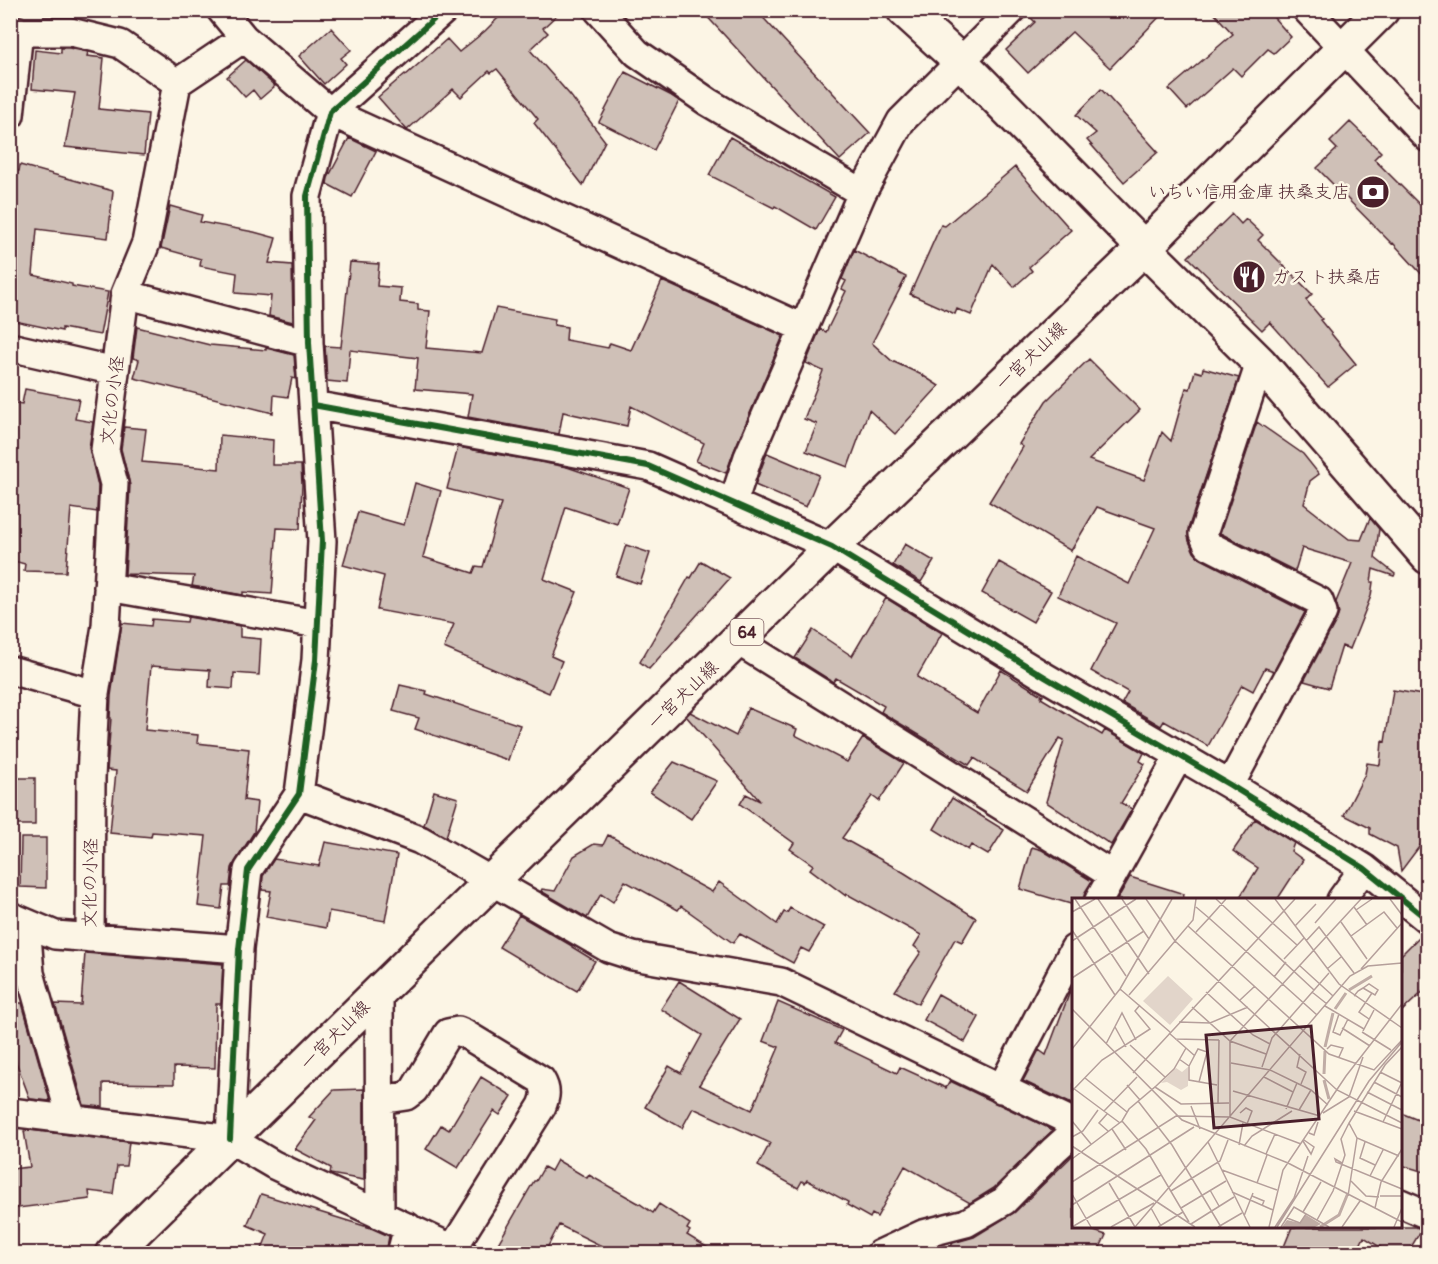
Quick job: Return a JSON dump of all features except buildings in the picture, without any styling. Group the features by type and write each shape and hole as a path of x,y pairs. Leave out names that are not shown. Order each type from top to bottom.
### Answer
{"main road":[{"path":"904,10 961,62 1260,363 1428,557"},
{"name":"一宮犬山線","path":"112,1254 832,548 1144,248 1382,10"}],"street":[{"path":"221,10 244,38 330,112 803,328"},
{"path":"230,1139 239,949 248,870 299,794 316,660 322,541 309,343 307,196 330,112 444,10"},
{"path":"598,10 637,53 708,102 862,193"},
{"path":"733,503 748,457 862,193 901,121 1012,10"},
{"path":"1306,10 1428,138"},
{"path":"10,115 15,31 70,32 120,44 177,83 244,38"},
{"name":"文化の小径","path":"90,938 91,778 95,694 106,626 114,484 105,450 125,294 146,243 177,83"},
{"path":"125,294 309,343"},
{"path":"10,347 115,371"},
{"path":"1230,785 1323,612 1319,600 1208,545 1203,534 1260,363"},
{"path":"313,405 648,466 733,503 832,548 1045,677 1230,785 1364,868 1401,898"},
{"path":"108,587 318,624"},
{"path":"738,641 1112,875"},
{"path":"10,670 95,694"},
{"path":"1100,898 1179,756"},
{"path":"299,794 420,840 608,948 633,956 781,982 1072,1122"},
{"path":"1342,898 1364,868"},
{"path":"1402,899 1428,920"},
{"path":"18,920 55,935 239,949"},
{"path":"18,920 30,973 73,1120"},
{"path":"1001,1089 1072,953"},
{"path":"379,992 380,1214"},
{"path":"10,1112 230,1139 274,1165 458,1251 542,1106 546,1097 545,1087 541,1080 458,1032 448,1033 414,1090 406,1096 380,1100"},
{"path":"880,1254 923,1234 966,1223 1004,1201 1072,1134"},
{"path":"1402,1203 1428,1215"},
{"path":"401,1254 408,1227"}],"cycle path":[{"path":"230,1139 239,949 248,870 299,794 316,660 322,541 309,343 307,196 330,112 444,10"},
{"path":"313,405 648,466 832,547 1045,677 1230,785 1364,868 1401,898"},
{"path":"1402,899 1428,920"}],"place":[{"name":"いちい信用金庫 扶桑支店","path":"1373,192"},
{"name":"ガスト扶桑店","path":"1249,277"}]}
